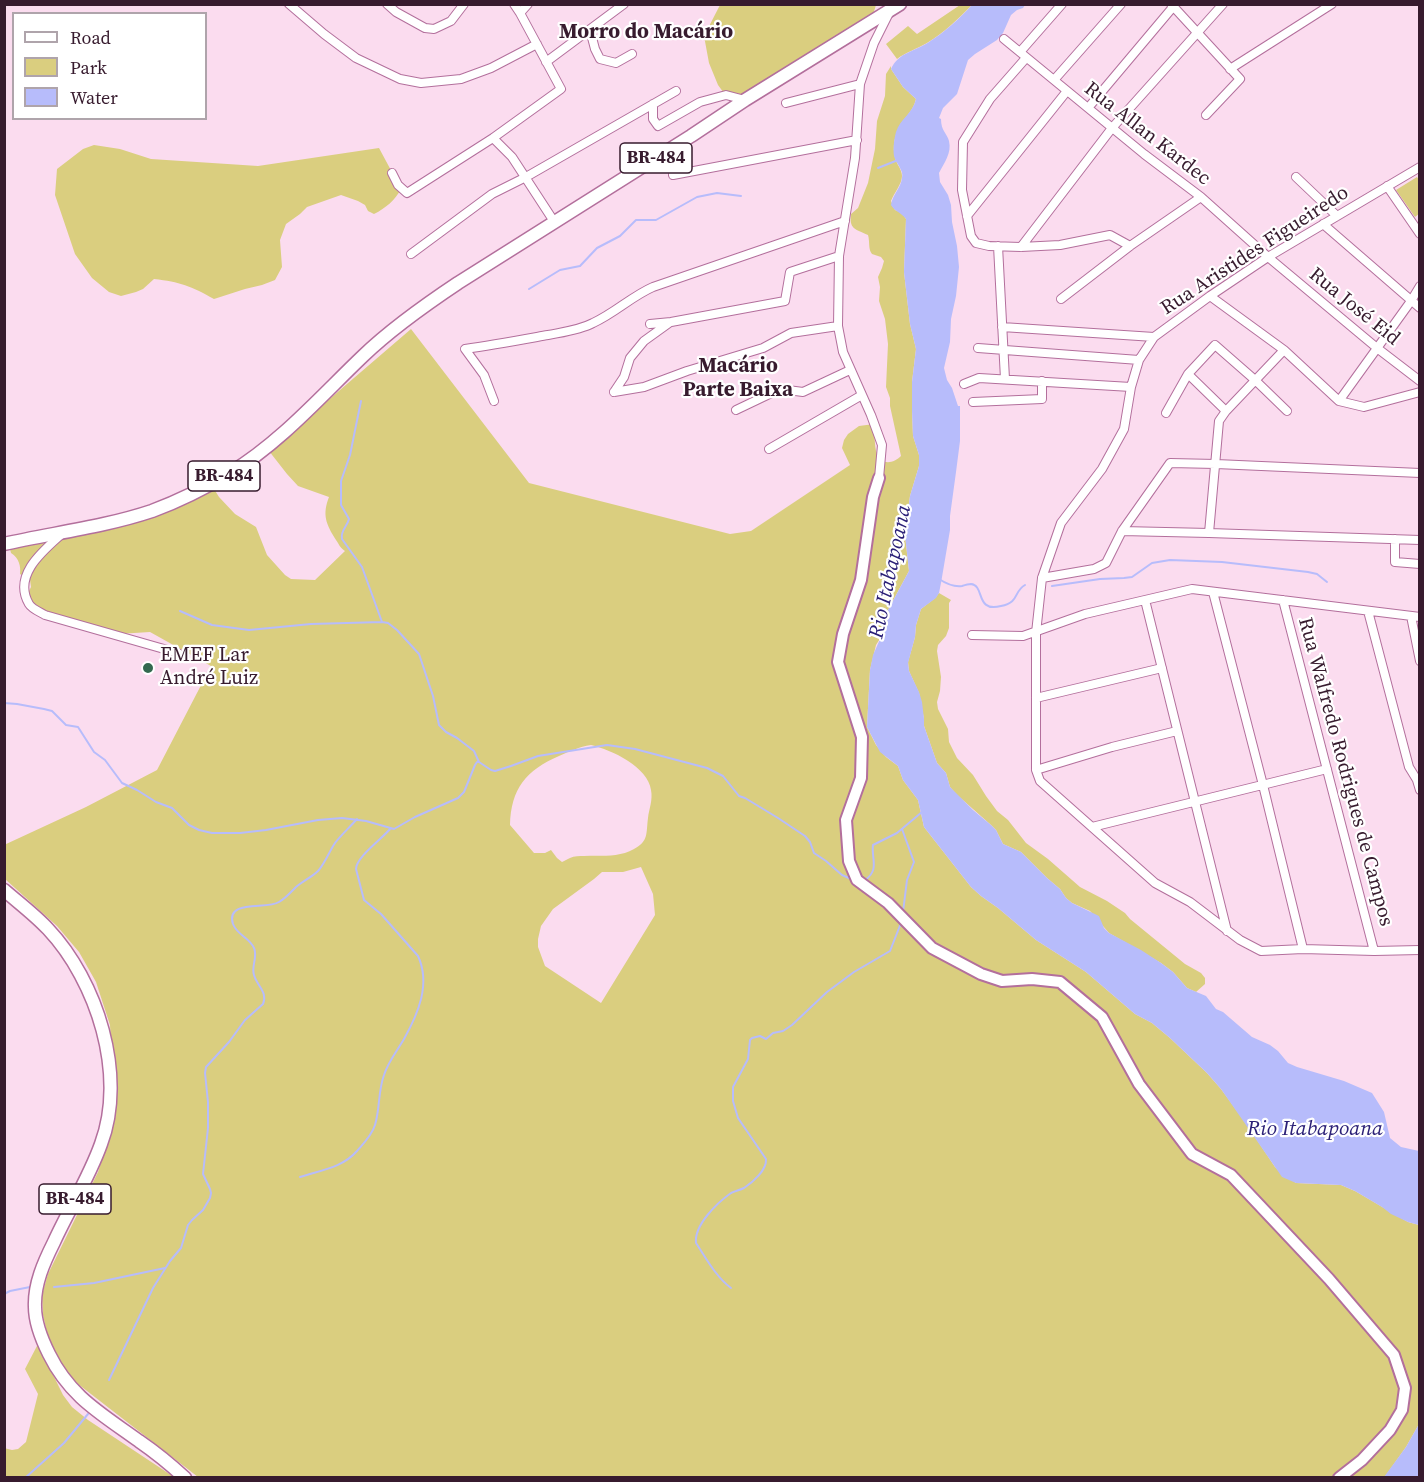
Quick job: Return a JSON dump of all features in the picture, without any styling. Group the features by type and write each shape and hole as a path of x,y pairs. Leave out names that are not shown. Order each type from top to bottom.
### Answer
{"main road":[{"name":"BR-484","path":"4,544 151,511 231,472 283,433 364,355 399,325 458,283 745,100 896,7"},
{"name":"BR-484","path":"4,890 49,930 73,961 100,1018 110,1073 110,1104 102,1142 45,1260 37,1286 35,1306 39,1330 48,1353 69,1386 90,1406 142,1443 185,1478"}],"street":[{"path":"290,4 356,58 400,79 421,83 461,79 491,69 537,44"},
{"path":"387,4 396,12 426,28 434,29 451,21 464,4"},
{"path":"392,173 398,185 407,193 493,138 561,89 514,4"},
{"path":"520,13 528,4"},
{"path":"546,62 624,4"},
{"path":"1062,4 990,99 963,142 962,190 971,236 976,243 1021,247 1060,244 1110,235 1130,246"},
{"path":"1054,80 1120,4"},
{"path":"1021,247 1112,128 1223,4"},
{"path":"1230,69 1332,4"},
{"path":"1088,108 1172,6 1240,79 1206,115"},
{"path":"896,7 874,43 860,84 856,140 839,256 838,326 843,352 882,445 879,478 873,496 861,580 843,634 838,662 862,737 861,778 846,820 849,861 857,880 888,903 932,948 981,974 1002,981 1032,979 1060,982 1102,1017 1139,1084 1192,1154 1231,1175 1329,1279 1394,1355 1405,1388 1402,1410 1390,1430 1362,1460 1339,1478"},
{"path":"590,30 600,59 616,63 632,54"},
{"name":"Rua Allan Kardec","path":"1004,39 1112,128 1201,197 1268,257"},
{"path":"786,103 860,84"},
{"path":"411,254 492,194 676,91"},
{"path":"967,216 1067,91"},
{"path":"653,104 653,119 658,126 700,102 726,94 745,100"},
{"path":"493,138 512,157 555,223"},
{"path":"673,175 856,140"},
{"name":"Rua Aristides Figueiredo","path":"1036,770 1036,633 1042,578 1061,523 1102,470 1124,429 1131,387 1139,360 1154,337 1210,296 1268,257 1418,170"},
{"path":"1296,177 1337,216"},
{"path":"1387,186 1419,234"},
{"path":"1061,299 1130,246 1201,197"},
{"path":"494,401 484,375 465,349 574,330 592,324 653,287 845,221"},
{"path":"1323,224 1419,308"},
{"path":"998,246 1005,379"},
{"path":"650,324 784,301 790,272 839,256"},
{"name":"Rua José Eid","path":"1268,257 1419,381"},
{"path":"1340,401 1411,301 1419,286"},
{"path":"1210,296 1284,350 1340,401 1364,408 1419,392"},
{"path":"671,322 644,341 630,358 624,377 614,392 644,387 687,371 763,348 791,333 838,326"},
{"path":"1002,327 1154,337"},
{"path":"1166,413 1188,374 1215,345 1256,380 1287,411"},
{"path":"978,348 1139,360"},
{"path":"1209,533 1219,421 1284,350"},
{"path":"736,410 780,389 803,392 850,370"},
{"path":"1188,374 1227,411"},
{"path":"964,384 979,378 1131,387"},
{"path":"973,402 1042,399 1042,381"},
{"path":"769,449 862,395"},
{"path":"1042,578 1094,569 1106,562 1122,531 1170,463 1419,473"},
{"path":"65,531 36,558 26,573 25,590 30,605 45,615 178,653"},
{"path":"1122,531 1419,540"},
{"path":"1395,539 1395,562 1419,564"},
{"path":"972,635 1023,636 1085,614 1192,589 1415,617 1419,661"},
{"path":"1213,592 1303,949"},
{"path":"1144,600 1227,931"},
{"name":"Rua Walfredo Rodrigues de Campos","path":"1283,600 1374,951"},
{"path":"1368,611 1409,767 1417,780 1419,790"},
{"path":"1036,698 1162,668"},
{"path":"1178,731 1112,747 1036,770 1040,781 1155,883 1190,903 1227,931 1261,951 1419,950"},
{"path":"1092,827 1327,769"}],"green space":[{"path":"720,5 876,5 872,18 736,101 729,100 718,85 709,63 704,36"},
{"path":"960,5 972,5 939,35 897,59 886,44 908,26 917,34"},
{"path":"891,66 903,87 916,99 895,138 895,156 902,176 891,201 895,210 902,213 906,219 904,272 910,324 916,349 912,382 912,411 913,436 919,455 919,466 910,496 905,535 909,571 888,610 881,637 876,645 870,670 867,727 876,745 898,766 903,780 918,800 924,827 971,887 1036,940 1086,972 1135,1014 1152,1023 1170,1038 1221,1089 1275,1167 1296,1183 1341,1185 1408,1222 1419,1225 1419,1424 1384,1478 198,1477 69,1377 49,1342 43,1315 42,1295 48,1274 98,1172 109,1137 110,1025 96,982 79,952 57,926 5,879 4,845 86,807 157,770 211,666 150,632 118,634 34,609 28,593 31,587 30,580 20,574 19,562 10,549 214,489 235,514 256,527 267,555 285,575 291,579 315,580 345,551 328,524 326,509 329,497 298,486 269,451 411,329 529,483 730,534 751,531 850,465 842,448 848,434 859,426 874,424 875,447 879,458 885,462 895,460 901,456 886,387 888,344 885,319 879,301 878,277 884,261 881,257 872,254 868,235 854,228 851,223 851,214 858,208 868,183 875,149 877,121 885,96 886,74","holes":["591,745 628,761 643,774 648,782 652,797 644,840 639,846 622,854 575,856 562,862 551,850 545,853 534,853 510,825 513,801 517,791 529,774 547,762 567,752","641,867 653,894 655,915 601,1003 545,966 538,947 541,926 553,909 602,872 623,872"]},
{"path":"94,145 120,149 151,159 258,166 379,148 401,189 390,203 374,214 368,211 365,205 341,195 307,207 286,224 280,240 282,267 275,280 262,285 214,299 185,285 154,279 143,289 121,296 109,292 92,278 75,254 55,195 57,169 83,149"},
{"path":"1417,177 1420,213 1415,217 1396,190"},
{"path":"939,593 951,600 949,628 946,636 938,645 937,651 941,677 937,702 948,729 949,742 957,758 973,775 997,811 1008,820 1026,843 1080,887 1125,913 1185,964 1201,973 1205,978 1205,984 1196,992 1187,988 1173,972 1161,963 1109,933 1090,911 1066,898 1060,889 1021,852 1003,844 996,830 950,787 946,773 937,763 924,726 919,693 909,671 908,662 921,609"},
{"path":"38,1344 63,1395 72,1407 174,1477 5,1477 4,1448 18,1449 26,1442 38,1394 25,1369"}],"water":[{"name":"Rio Itabapoana","path":"972,5 1025,5 1011,15 1003,33 997,40 968,60 957,94 943,108 939,118 950,145 947,158 939,173 940,182 951,205 959,267 950,342 944,368 947,380 960,406 960,441 950,530 939,593 921,609 908,663 922,702 924,726 937,763 946,773 950,787 996,830 1003,844 1021,852 1072,903 1099,916 1109,933 1161,963 1173,972 1187,988 1206,996 1216,1009 1223,1012 1252,1037 1278,1051 1288,1063 1344,1081 1372,1093 1384,1112 1390,1138 1401,1147 1419,1151 1419,1225 1391,1214 1355,1191 1341,1185 1296,1183 1282,1177 1221,1089 1170,1038 1152,1023 1135,1014 1086,972 1036,940 971,887 924,827 918,800 903,780 898,766 880,752 867,727 873,655 881,637 888,610 909,571 905,535 910,496 919,466 919,455 913,436 912,411 912,382 916,349 910,324 904,272 906,219 891,205 902,175 894,156 895,135 916,99 903,87 891,69 898,59 941,34"},
{"path":"1419,1424 1419,1477 1384,1477 1406,1447"}],"waterway":[{"path":"878,168 898,160"},
{"path":"529,289 560,270 580,266 597,248 620,236 636,220 656,220 697,197 717,193 741,196"},
{"path":"361,401 350,455 341,481 341,505 349,519 342,539 362,567 382,622"},
{"path":"1052,586 1132,577 1152,563 1170,560 1222,562 1308,572 1317,574 1327,582"},
{"path":"939,579 956,586 971,584 975,586 987,606 993,607 1011,602 1025,585"},
{"path":"180,611 212,625 249,630 311,624 388,623 419,654 433,696 439,725 474,751 479,762 491,770 495,771 538,756 607,745 635,749 707,768 723,776 739,796 805,836 814,853 842,875 851,879"},
{"path":"4,703 52,711 66,725 78,727 94,752 105,760 122,783 172,808 189,825 212,833 240,833 342,818 366,821 394,829 458,798 464,792 475,765 479,762"},
{"path":"865,880 874,868 873,845 897,833 922,812"},
{"path":"109,1380 153,1288 181,1248 188,1225 203,1210 210,1198 210,1189 203,1174 208,1128 206,1067 245,1020 263,1004 263,992 253,972 254,948 235,928 232,916 241,908 273,904 284,899 318,871 335,843 357,819"},
{"path":"300,1177 331,1168 345,1161 370,1136 377,1119 382,1081 386,1070 409,1029 421,999 423,977 418,956 381,914 364,900 356,869 360,859 391,828"},
{"path":"902,829 914,862 907,880 903,912"},
{"path":"731,1288 708,1261 696,1243 696,1236 713,1208 731,1193 744,1188 759,1175 766,1163 766,1159 738,1118 733,1101 733,1087 748,1059 750,1040 760,1036 766,1039 773,1033 783,1031 827,992 854,972 890,951 901,923"},
{"path":"54,1287 94,1283 165,1268"},
{"path":"4,1294 30,1287"},
{"path":"25,1478 64,1443 88,1414"}],"place":[{"name":"EMEF Lar André Luiz","path":"148,668"}],"district":[{"name":"Morro do Macário","path":"646,33"},
{"name":"Macário Parte Baixa","path":"738,379"}]}
